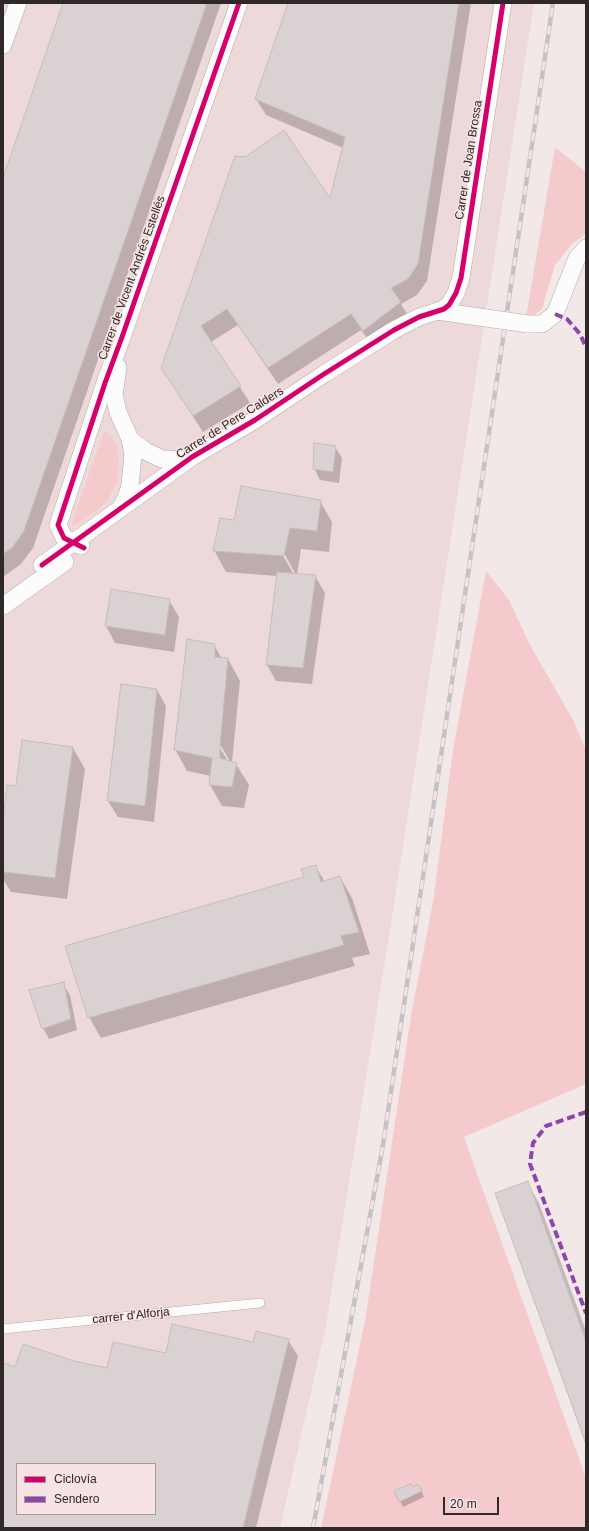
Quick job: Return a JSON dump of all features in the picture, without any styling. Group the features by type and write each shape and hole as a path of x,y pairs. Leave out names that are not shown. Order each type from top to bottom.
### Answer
{"street":[{"path":"3,45 18,3"},
{"name":"Carrer de Vicent Andrés Estellés","path":"58,525 105,383 239,3"},
{"name":"Carrer de Joan Brossa","path":"437,311 444,309 453,299 461,278 503,3"},
{"path":"437,311 528,324 542,324 555,314 577,258 586,248"},
{"name":"Carrer de Pere Calders","path":"3,592 42,565 83,544 120,508 192,457 255,420 394,330 419,317 437,311"},
{"name":"Carrer de Vicent Andrés Estellés","path":"120,508 126,498 131,478 133,455 130,439 118,412 114,395 122,337"},
{"name":"Carrer de Pere Calders","path":"3,606 83,544 222,447 255,420"},
{"name":"Carrer de Pere Calders","path":"130,439 145,451 162,459 181,460 192,457"},
{"path":"58,525 64,538 83,544"},
{"path":"42,565 47,557 58,525"}],"lane":[{"name":"carrer d'Alforja","path":"3,1329 260,1303"}],"shaded area":[{"path":"3,3 534,3 390,930 325,1331 280,1528 3,1528"},
{"path":"555,147 586,172 586,234 573,243 555,265 542,309 532,317 526,317"},
{"path":"106,431 113,439 117,447 119,463 117,481 108,499 102,506 75,525 72,523 103,434"},
{"path":"486,571 509,600 530,645 573,720 586,750 586,1084 464,1137 586,1478 586,1528 321,1528 365,1321 412,1010 433,902 453,750"}],"building":[{"path":"63,3 207,3 24,531 12,548 3,554 3,178"},
{"path":"288,3 459,3 418,264 408,279 391,288 401,302 363,331 351,314 268,368 227,309 201,326 241,386 193,416 161,368 235,156 245,157 284,130 330,198 345,137 255,99"},
{"path":"314,443 336,446 333,472 313,469"},
{"path":"241,486 321,500 317,531 290,528 284,556 213,551 220,518 234,520"},
{"path":"277,572 316,575 303,668 266,665"},
{"path":"111,589 170,599 165,635 105,626"},
{"path":"187,639 215,644 215,657 228,658 220,758 237,763 232,787 209,785 212,758 174,750"},
{"path":"121,684 157,689 145,806 107,801"},
{"path":"22,740 73,747 55,878 3,872 3,822 7,785 16,786"},
{"path":"316,865 321,882 340,876 359,932 341,936 344,945 88,1018 65,946 304,877 301,869"},
{"path":"64,982 71,1019 42,1029 29,990"},
{"path":"528,1181 586,1341 586,1444 495,1193"},
{"path":"172,1324 253,1342 256,1331 289,1339 243,1528 3,1528 3,1363 15,1367 23,1344 74,1361 107,1368 113,1342 166,1353"},
{"path":"411,1484 413,1487 418,1484 422,1491 399,1502 394,1491"}],"railway":[{"path":"313,1528 383,1145 553,3"}],"marked path":[{"path":"555,314 567,319 580,334 586,347"},
{"path":"586,1112 546,1126 533,1143 530,1164 586,1313"}],"cycle path":[{"path":"84,548 64,538 58,525 105,383 239,3"},
{"path":"42,565 192,457 255,420 394,330 419,317 444,309 449,305 456,293 461,278 503,3"}]}
